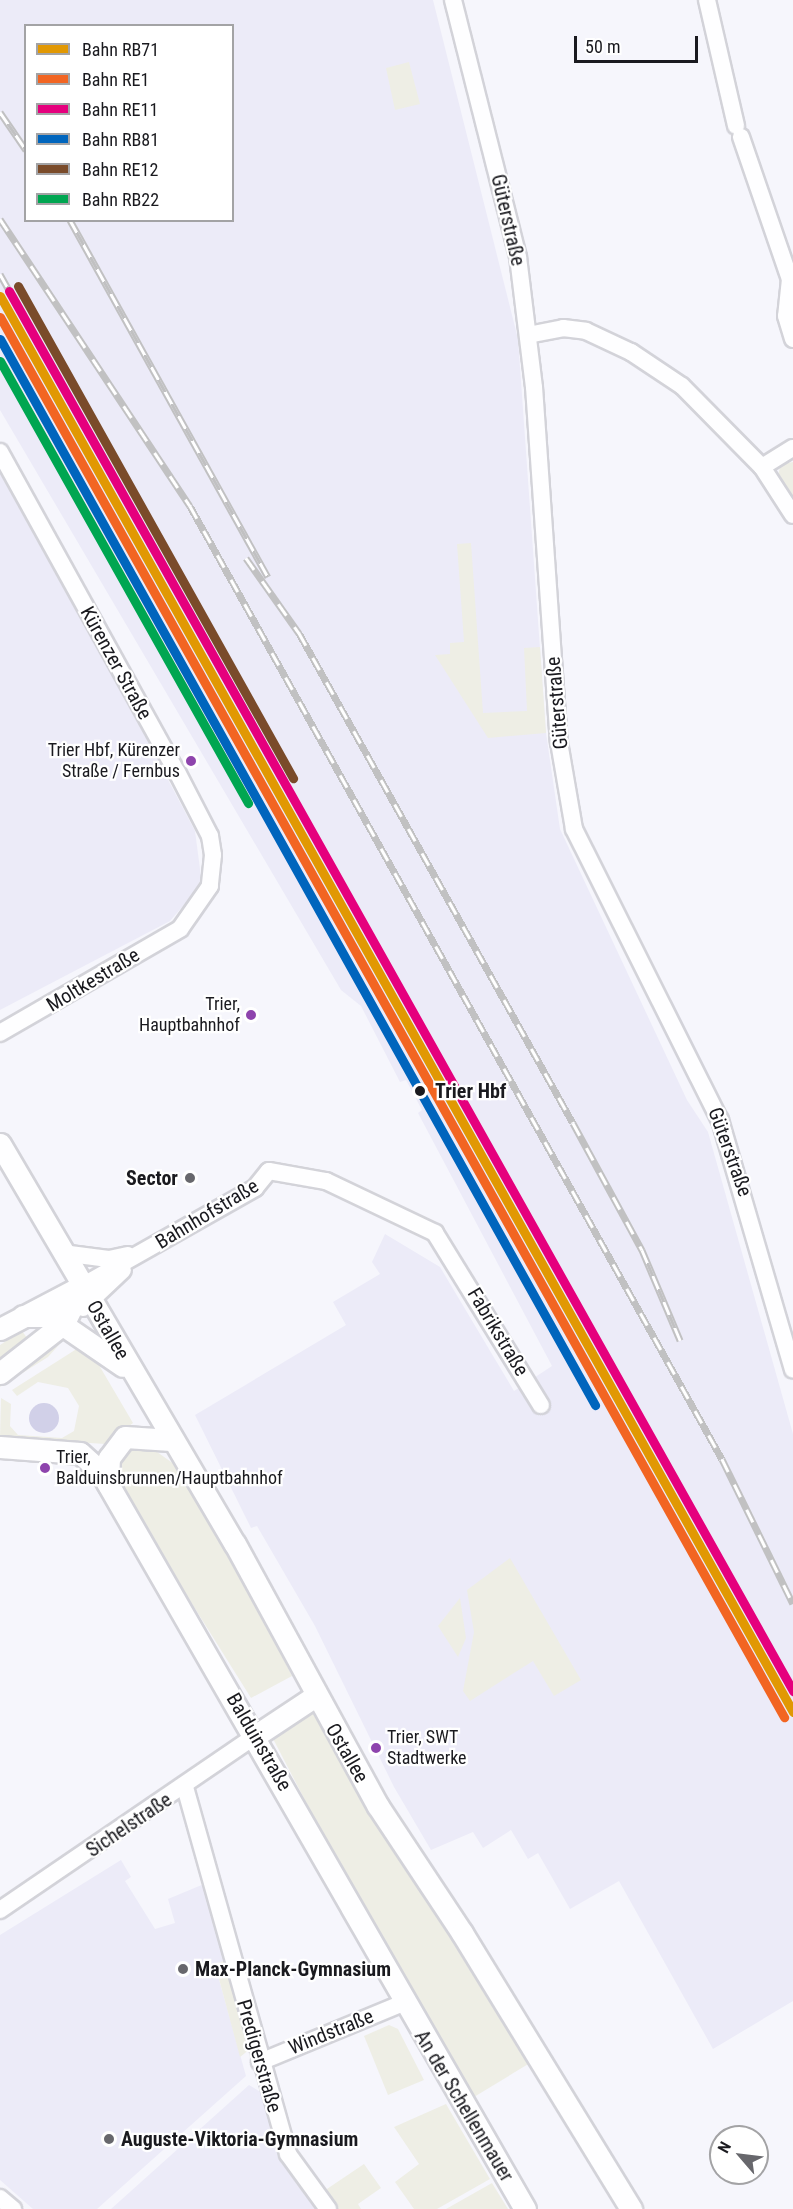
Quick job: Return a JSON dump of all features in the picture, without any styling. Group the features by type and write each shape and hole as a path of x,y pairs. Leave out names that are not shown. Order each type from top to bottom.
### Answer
{"main road":[{"name":"Ostallee","path":"0,1144 171,1440 235,1544 314,1697 631,2209"},
{"path":"0,1329 23,1316 87,1293"},
{"path":"0,1373 64,1323 87,1293"},
{"path":"23,1316 42,1313 64,1323 133,1373"},
{"path":"108,1484 110,1458 125,1437 171,1440"},
{"name":"Balduinstraße","path":"0,1447 80,1453 108,1484 325,1854 403,2003"},
{"path":"255,1736 314,1697"},
{"name":"An der Schellenmauer","path":"403,2003 525,2209"}],"street":[{"name":"Güterstraße","path":"453,0 518,257 528,335 560,742 574,829 720,1120 793,1370"},
{"path":"707,0 738,132 790,279 792,306 786,316 793,339"},
{"path":"528,335 563,328 586,331 631,352 682,386 762,467 793,515"},
{"path":"762,467 793,448"},
{"name":"Kürenzer Straße","path":"0,452 210,836 210,886 191,918 170,935"},
{"name":"Moltkestraße","path":"0,1040 5,1028 170,935"},
{"name":"Bahnhofstraße","path":"87,1293 141,1253 255,1188 269,1171"},
{"name":"Fabrikstraße","path":"269,1171 326,1181 396,1210 435,1233 453,1258 541,1405"},
{"name":"Bahnhofstraße","path":"62,1253 109,1259 141,1253"},
{"name":"Sichelstraße","path":"0,1910 185,1787 255,1736"},
{"name":"Predigerstraße","path":"185,1787 260,2062 288,2154 328,2209"},
{"name":"Windstraße","path":"260,2062 403,2003"},
{"path":"0,2198 13,2209"}],"shaded area":[{"path":"0,0 433,0 518,339 546,733 560,829 687,1100 708,1132 793,1434 793,2001 713,2049 619,1881 570,1909 538,1853 528,1859 511,1830 483,1848 473,1832 431,1850 394,1787 315,1626 257,1526 251,1528 195,1415 346,1325 333,1302 380,1274 372,1262 385,1234 440,1267 514,1391 552,1366 418,1113 422,1110 406,1080 400,1082 361,1006 341,990 0,410"},
{"path":"409,62 420,104 395,110 386,68"},
{"path":"0,460 195,831 202,884 170,921 0,1010"},
{"path":"793,462 793,498 778,475 781,464"},
{"path":"471,543 483,713 527,711 524,648 540,647 546,733 488,738 435,655 450,654 450,643 464,642 457,544"},
{"path":"22,1331 33,1346 0,1367 0,1345"},
{"path":"66,1337 48,1357 0,1387 0,1381"},
{"path":"86,1343 133,1423 105,1444 0,1437 1,1398 11,1404 10,1426 18,1435 62,1438 74,1431 79,1406 68,1388 38,1382 17,1396 12,1390"},
{"path":"143,1442 174,1464 254,1599 292,1676 251,1698 117,1484 116,1460 122,1449"},
{"path":"510,1558 581,1680 554,1696 533,1661 470,1701 463,1691 474,1632 467,1590"},
{"path":"460,1598 466,1638 458,1657 438,1626"},
{"path":"310,1709 530,2063 474,2097 348,1883 269,1731"},
{"path":"121,1860 131,1877 125,1881 155,1929 175,1923 168,1899 204,1884 226,1960 215,1965 246,2076 97,2209 33,2209 0,2180 0,1935"},
{"path":"226,1960 250,2049 240,2057 215,1964"},
{"path":"389,2025 398,2029 424,2080 388,2095 364,2036"},
{"path":"249,2085 262,2093 320,2209 111,2209"},
{"path":"446,2104 490,2179 437,2209 414,2209 395,2182 419,2164 394,2127"},
{"path":"364,2164 381,2188 358,2204 361,2209 333,2209 321,2193"},
{"path":"492,2183 508,2209 446,2209"}],"water":[{"path":"44,1403 50,1404 58,1412 58,1424 50,1432 44,1433 38,1432 30,1424 29,1418 30,1412 38,1404"}],"railway":[{"path":"0,112 24,147"},
{"path":"0,219 190,506 722,1459 793,1604"},
{"path":"71,222 268,577"},
{"path":"0,274 254,727"},
{"path":"246,558 299,633 573,1123 642,1250 680,1340"}],"rail line":[{"name":"RE12","path":"18,286 293,778"},
{"name":"RE11","path":"9,291 793,1691"},
{"name":"RB71","path":"0,296 793,1712"},
{"name":"RE1","path":"0,317 784,1717"},
{"name":"RB81","path":"0,339 595,1405"},
{"name":"RB22","path":"0,361 248,803"}],"place":[{"name":"Trier Hbf, Kürenzer Straße / Fernbus","path":"191,761"},
{"name":"Trier, Hauptbahnhof","path":"251,1015"},
{"name":"Trier Hbf","path":"420,1091"},
{"name":"Sector","path":"190,1178"},
{"name":"Trier, Balduinsbrunnen/Hauptbahnhof","path":"45,1468"},
{"name":"Trier, SWT Stadtwerke","path":"376,1748"},
{"name":"Max-Planck-Gymnasium","path":"183,1969"},
{"name":"Auguste-Viktoria-Gymnasium","path":"109,2139"}]}
